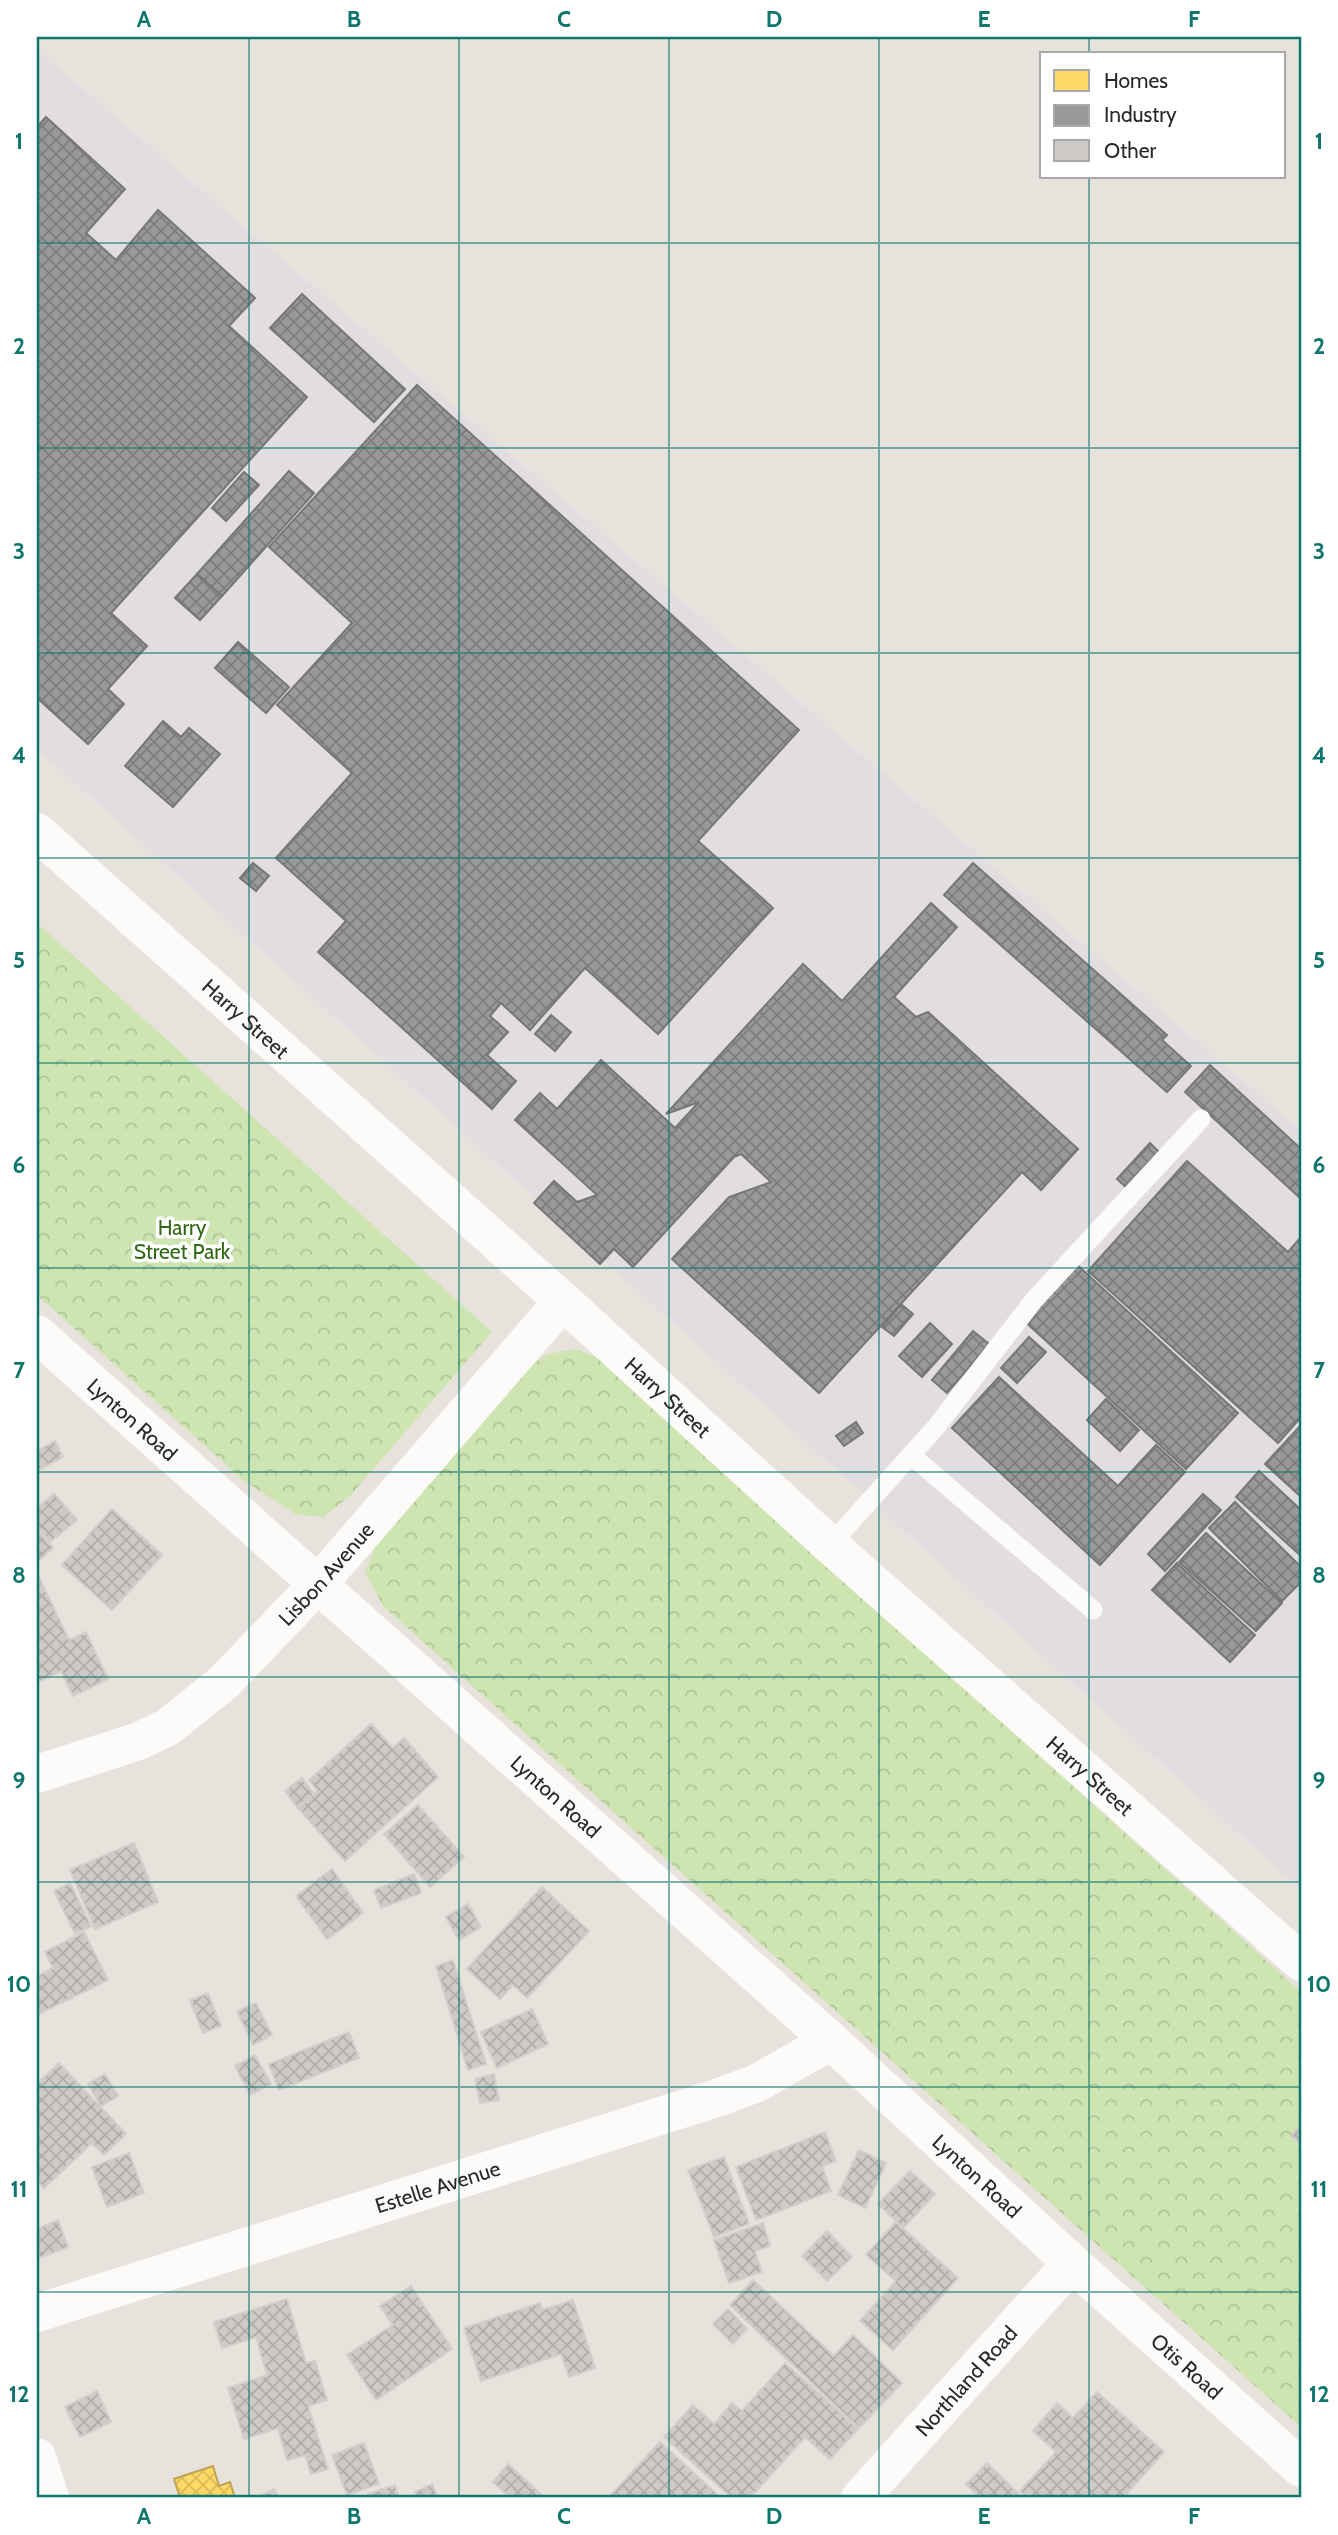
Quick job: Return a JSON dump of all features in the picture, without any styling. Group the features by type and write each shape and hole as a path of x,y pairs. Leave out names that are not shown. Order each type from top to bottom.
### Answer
{"street":[{"name":"Harry Street","path":"37,831 563,1301 830,1545 1301,1962"},
{"name":"Lisbon Avenue","path":"37,1774 139,1741 168,1727 224,1682 319,1583 563,1301"},
{"name":"Lynton Road","path":"37,1334 831,2041 1072,2263"},
{"name":"Estelle Avenue","path":"37,2313 717,2098 757,2083 831,2041"},
{"name":"Otis Road","path":"1072,2263 1301,2468"},
{"name":"Northland Road","path":"860,2498 1072,2263"},
{"path":"37,2457 50,2498"}],"lane":[{"path":"830,1545 912,1456 1034,1300 1201,1119"},
{"path":"912,1456 1093,1610"}],"shaded area":[{"path":"37,50 1301,1131 1301,1889 37,748"}],"green space":[{"name":"Harry Street Park","path":"37,923 492,1332 349,1497 323,1517 297,1515 244,1481 37,1295"},
{"path":"576,1349 599,1358 1301,1992 1301,2427 384,1607 365,1573 376,1544 528,1367 548,1354"}],"building: Homes":[{"path":"213,2466 219,2486 230,2482 235,2498 180,2498 174,2479"}],"building: Industry":[{"path":"46,117 125,189 86,233 116,260 158,210 255,298 229,326 307,397 111,613 147,646 108,689 124,704 88,744 37,698 37,127"},
{"path":"302,294 405,389 374,422 270,328"},
{"path":"417,385 799,730 698,841 773,908 658,1034 585,968 530,1030 501,1003 490,1016 508,1032 487,1055 516,1081 492,1109 318,952 346,921 276,858 352,773 277,705 352,623 269,547"},
{"path":"289,471 314,493 222,596 197,574"},
{"path":"244,472 259,485 226,521 212,508"},
{"path":"197,574 222,596 200,620 175,598"},
{"path":"238,642 289,687 266,713 215,668"},
{"path":"163,721 181,737 189,728 220,754 173,807 125,766"},
{"path":"253,863 269,876 256,891 240,878"},
{"path":"973,863 1167,1035 1162,1040 1191,1066 1167,1092 944,895"},
{"path":"931,903 957,927 894,997 916,1017 928,1012 1078,1149 1041,1190 1022,1172 819,1393 672,1259 729,1197 771,1182 741,1154 734,1157 633,1267 614,1249 600,1264 534,1203 554,1181 577,1202 597,1195 515,1120 540,1093 557,1109 601,1060 675,1128 699,1102 666,1114 803,964 842,1001"},
{"path":"551,1015 571,1032 555,1051 535,1034"},
{"path":"1210,1065 1301,1149 1301,1199 1185,1092"},
{"path":"1150,1143 1161,1154 1129,1190 1117,1179"},
{"path":"1187,1161 1288,1252 1301,1237 1301,1417 1278,1443 1088,1271"},
{"path":"1073,1261 1238,1413 1186,1469 1021,1318"},
{"path":"901,1304 913,1314 894,1336 882,1327"},
{"path":"930,1323 952,1344 922,1377 899,1356"},
{"path":"973,1331 989,1344 947,1393 932,1380"},
{"path":"1029,1337 1046,1352 1017,1383 1001,1368"},
{"path":"999,1377 1118,1486 1156,1445 1185,1472 1100,1565 952,1428"},
{"path":"1106,1399 1139,1430 1120,1451 1087,1420"},
{"path":"856,1422 863,1433 844,1446 836,1436"},
{"path":"1301,1425 1301,1497 1265,1464"},
{"path":"1259,1471 1301,1510 1301,1556 1236,1497"},
{"path":"1203,1494 1221,1510 1165,1571 1148,1554"},
{"path":"1235,1502 1301,1567 1301,1582 1282,1601 1209,1528"},
{"path":"1206,1533 1282,1603 1256,1631 1179,1562"},
{"path":"1177,1563 1255,1635 1230,1662 1152,1590"}],"building: Other":[{"path":"55,1441 63,1457 37,1471 37,1451"},
{"path":"54,1494 77,1520 50,1542 37,1526 37,1508"},
{"path":"112,1509 162,1555 112,1610 62,1565"},
{"path":"37,1529 53,1548 37,1562"},
{"path":"37,1573 69,1640 86,1632 108,1679 73,1696 61,1671 37,1683"},
{"path":"371,1724 393,1748 404,1738 438,1777 345,1861 298,1808 318,1791 309,1780"},
{"path":"302,1778 314,1794 297,1807 285,1791"},
{"path":"418,1805 464,1857 430,1887 384,1834"},
{"path":"134,1843 158,1902 95,1929 70,1870"},
{"path":"332,1869 363,1913 327,1939 296,1896"},
{"path":"414,1874 421,1893 381,1908 374,1890"},
{"path":"70,1883 91,1926 75,1934 54,1891"},
{"path":"542,1887 589,1931 527,1998 513,1985 500,1999 467,1969"},
{"path":"468,1904 481,1927 459,1940 446,1917"},
{"path":"84,1932 108,1980 37,2015 37,1976 53,1968 45,1952"},
{"path":"453,1960 486,2064 468,2070 436,1966"},
{"path":"208,1993 221,2026 203,2033 190,2000"},
{"path":"256,2003 272,2035 253,2045 237,2011"},
{"path":"532,2009 548,2044 497,2068 481,2032"},
{"path":"349,2032 359,2058 279,2090 269,2064"},
{"path":"255,2055 271,2084 250,2095 235,2066"},
{"path":"59,2063 126,2134 104,2155 92,2143 44,2188 37,2180 37,2135 40,2132 37,2129 37,2084"},
{"path":"105,2074 118,2096 101,2106 88,2084"},
{"path":"494,2074 499,2100 480,2103 475,2079"},
{"path":"1301,2124 1301,2145 1291,2136"},
{"path":"825,2132 836,2161 822,2166 831,2191 756,2220 736,2167"},
{"path":"859,2150 886,2163 865,2208 838,2195"},
{"path":"129,2153 144,2193 107,2207 92,2167"},
{"path":"724,2157 749,2224 714,2237 688,2170"},
{"path":"910,2171 935,2194 903,2228 878,2204"},
{"path":"58,2220 68,2247 39,2258 37,2229"},
{"path":"896,2222 958,2278 893,2350 860,2321 896,2281 866,2255"},
{"path":"763,2223 770,2246 755,2251 762,2272 729,2283 714,2240"},
{"path":"827,2231 852,2257 827,2281 802,2256"},
{"path":"753,2280 834,2356 853,2335 902,2383 859,2428 730,2305"},
{"path":"411,2286 452,2349 376,2400 347,2355 393,2325 380,2306"},
{"path":"287,2299 306,2363 315,2361 327,2400 308,2406 328,2469 311,2474 305,2455 287,2460 278,2428 244,2439 228,2388 267,2375 256,2337 222,2348 214,2322"},
{"path":"573,2300 595,2368 569,2377 561,2354 481,2381 464,2328 540,2303 542,2310"},
{"path":"728,2309 747,2329 733,2344 713,2324"},
{"path":"785,2363 858,2429 830,2459 805,2437 750,2498 732,2498 664,2437 693,2405 714,2424 732,2403 742,2411"},
{"path":"97,2391 111,2422 80,2437 65,2407"},
{"path":"1097,2392 1164,2452 1123,2498 1028,2498 1020,2491 1056,2452 1033,2431 1057,2403 1073,2418"},
{"path":"660,2442 721,2498 608,2498"},
{"path":"364,2443 379,2484 347,2495 332,2455"},
{"path":"987,2463 1023,2498 980,2498 966,2484"},
{"path":"508,2464 543,2496 511,2498 493,2482"},
{"path":"432,2484 438,2498 417,2498 415,2492"},
{"path":"395,2485 399,2498 369,2498 368,2494"},
{"path":"274,2489 279,2498 257,2498"}]}
